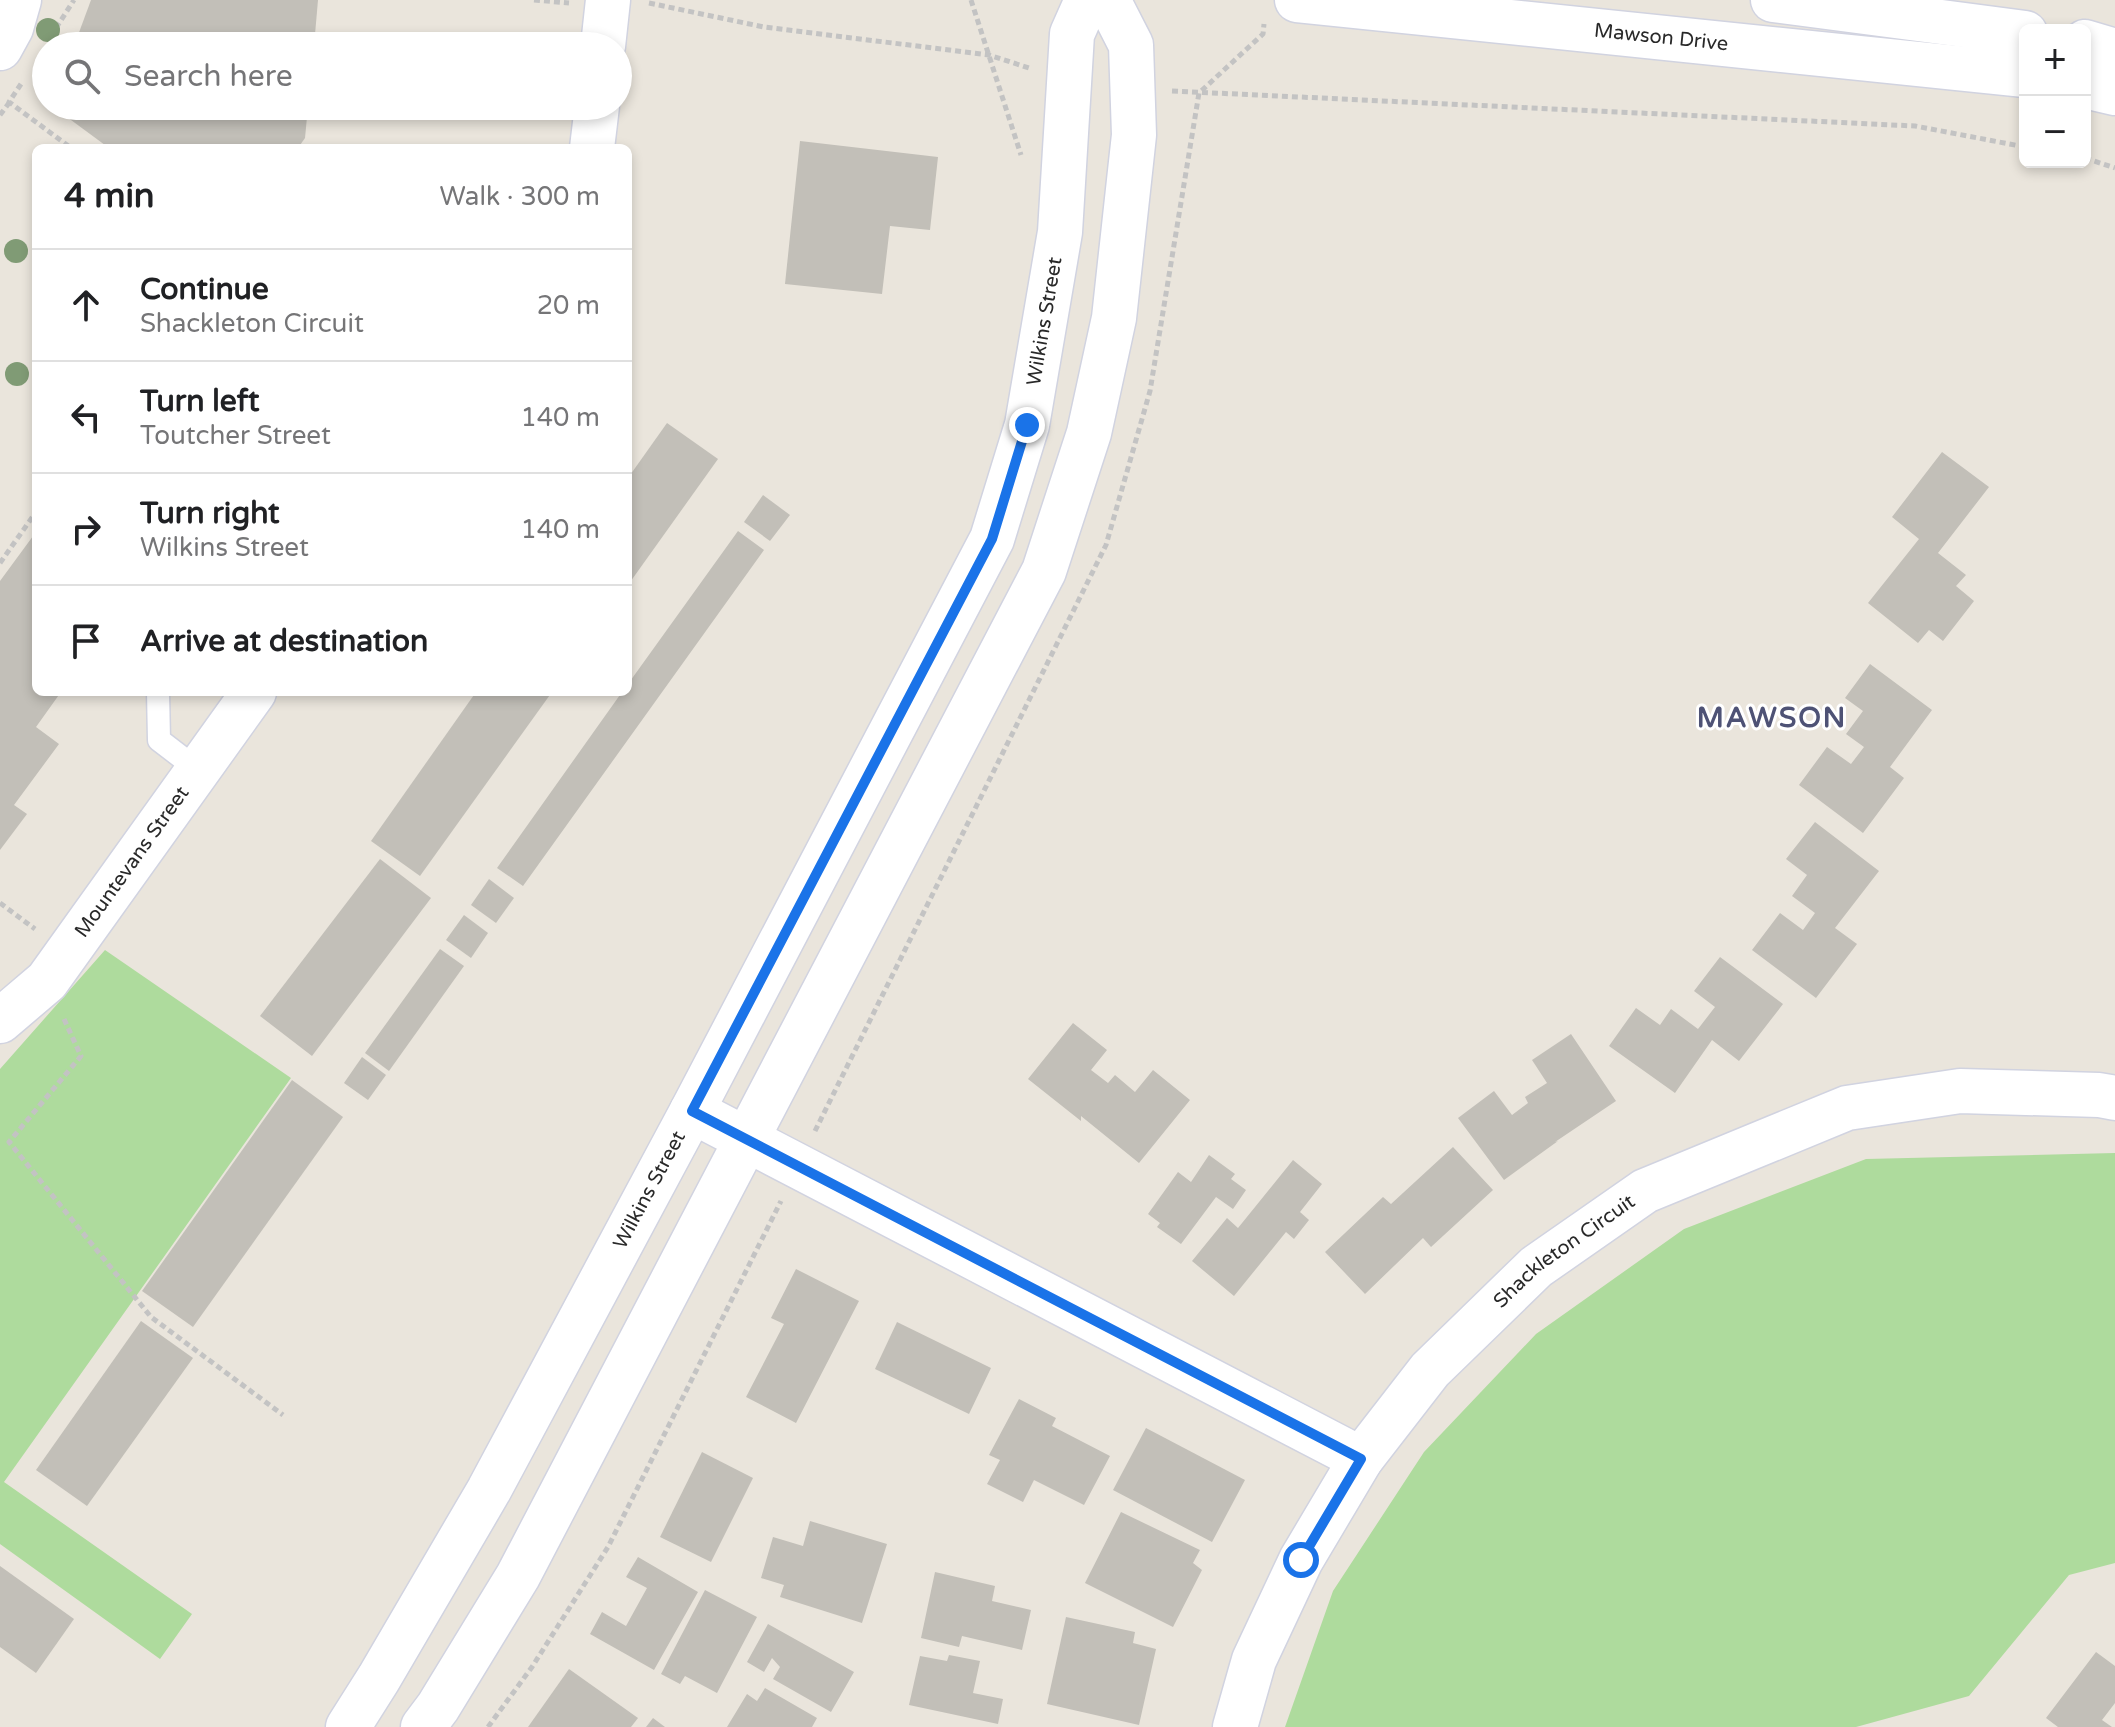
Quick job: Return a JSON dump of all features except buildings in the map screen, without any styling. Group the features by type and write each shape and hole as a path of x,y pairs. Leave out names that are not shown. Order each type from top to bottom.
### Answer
{"street":[{"path":"13,62 11,28 19,0"},
{"path":"605,32 608,0"},
{"name":"Wilkins Street","path":"348,1727 489,1490 992,539 1027,425 1060,232 1072,34 1087,0"},
{"path":"423,1727 518,1576 1044,571 1089,433 1114,318 1134,135 1131,45 1108,0"},
{"name":"Mawson Drive","path":"1297,0 2019,74"},
{"path":"1773,0 2019,32"},
{"path":"2091,44 2115,51"},
{"path":"2091,87 2115,93"},
{"path":"592,144 595,120"},
{"name":"Mountevans Street","path":"0,1021 47,981 251,696"},
{"name":"Shackleton Circuit","path":"1235,1727 1254,1660 1301,1560 1361,1459 1430,1370 1536,1267 1645,1191 1847,1108 1960,1091 2115,1098"},
{"path":"692,1111 1361,1459"}],"lane":[{"path":"158,696 159,740 198,770"}],"path":[{"path":"54,32 74,0"},
{"path":"636,0 764,27 989,55 1069,80"},
{"path":"971,0 1023,160"},
{"path":"0,115 9,102 13,62"},
{"path":"1132,89 1915,126 2019,146"},
{"path":"9,102 32,119"},
{"path":"33,120 66,144"},
{"path":"2091,160 2115,168"},
{"path":"0,563 32,518"},
{"path":"0,903 47,938"},
{"path":"47,981 81,1056 9,1142 151,1317 283,1415"}],"green space":[{"path":"105,950 291,1078 4,1482 192,1614 160,1659 0,1544 0,1069"},
{"path":"2115,1153 2115,1563 2069,1575 1969,1696 1856,1727 1285,1727 1333,1591 1424,1452 1536,1334 1684,1229 1866,1159"}],"district":[{"name":"MAWSON","path":"1772,718"}],"route":[{"path":"1027,425 992,539 692,1111 1361,1459 1301,1560"}]}
